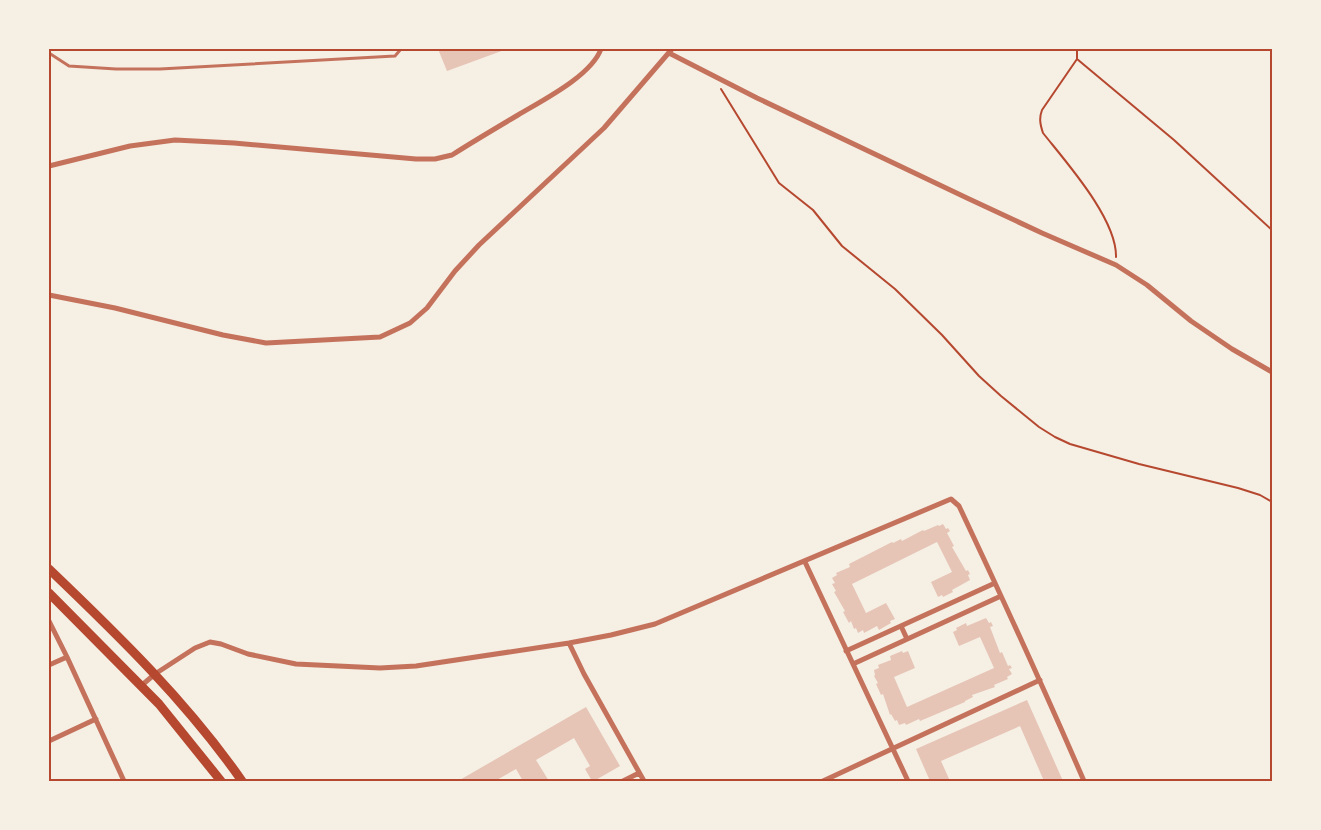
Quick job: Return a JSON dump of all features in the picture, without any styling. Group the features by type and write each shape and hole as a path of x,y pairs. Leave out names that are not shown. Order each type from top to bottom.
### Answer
{"main road":[{"path":"49,569 155,674 216,745 242,781"},
{"path":"49,593 142,686 221,781"}],"street":[{"path":"49,166 130,146 175,140 435,159 452,155 564,87 589,66 602,49"},
{"path":"49,295 115,308 223,335 266,343 380,336 410,323 427,308 455,271 479,245 534,191 604,128 670,51 712,75 1033,229 1116,265 1147,285 1192,321 1232,349 1272,372"},
{"path":"142,686 155,674 195,648 210,642 248,654 296,664 380,668 416,666 611,635 655,624 805,562 951,498 959,506 1040,680 1084,781"},
{"path":"805,562 908,781"},
{"path":"846,651 995,583"},
{"path":"852,664 1001,596"},
{"path":"49,621 96,719 123,781"},
{"path":"901,626 907,639"},
{"path":"569,643 584,674 644,781"},
{"path":"49,665 67,657"},
{"path":"823,781 1040,680"},
{"path":"49,740 96,719"},
{"path":"623,781 639,773"}],"lane":[{"path":"49,52 69,66 160,69 395,56 401,49"}],"path":[{"path":"1077,49 1078,59 1042,110 1040,124 1043,133 1095,202 1113,235 1116,249 1116,265"},
{"path":"1078,59 1174,140 1272,230"},
{"path":"712,75 779,184 813,210 842,246 895,289 942,335 979,376 1039,428 1070,444 1139,464 1238,488 1260,495 1272,502"}],"building":[{"path":"438,49 507,49 447,71"},
{"path":"943,524 950,531 947,533 954,546 952,547 966,571 968,570 970,580 952,590 953,592 943,597 942,595 938,597 931,582 952,572 937,542 852,584 866,613 886,603 895,619 879,630 877,626 864,633 863,630 858,633 851,621 849,623 843,612 845,611 834,592 836,591 832,584 835,583 832,578 837,575 836,573 850,567 849,564 892,542 901,539 902,541 923,530"},
{"path":"986,618 993,626 990,627 1000,653 1002,652 1008,666 1010,665 1012,668 1009,669 1012,674 1007,677 1008,679 994,685 995,687 972,695 973,697 965,702 920,721 919,719 906,725 905,723 899,725 897,720 895,721 890,715 883,694 881,695 876,684 878,683 874,676 874,670 879,668 878,665 891,660 890,656 902,651 903,653 908,651 915,668 894,677 907,707 994,668 980,637 959,646 953,632 957,630 956,628 966,623 967,626"},
{"path":"1027,700 1063,781 1044,781 1020,726 941,761 950,781 930,781 916,749"},
{"path":"586,707 620,766 592,781 585,769 590,766 574,738 536,760 549,781 523,781 516,769 495,781 458,781"}]}
